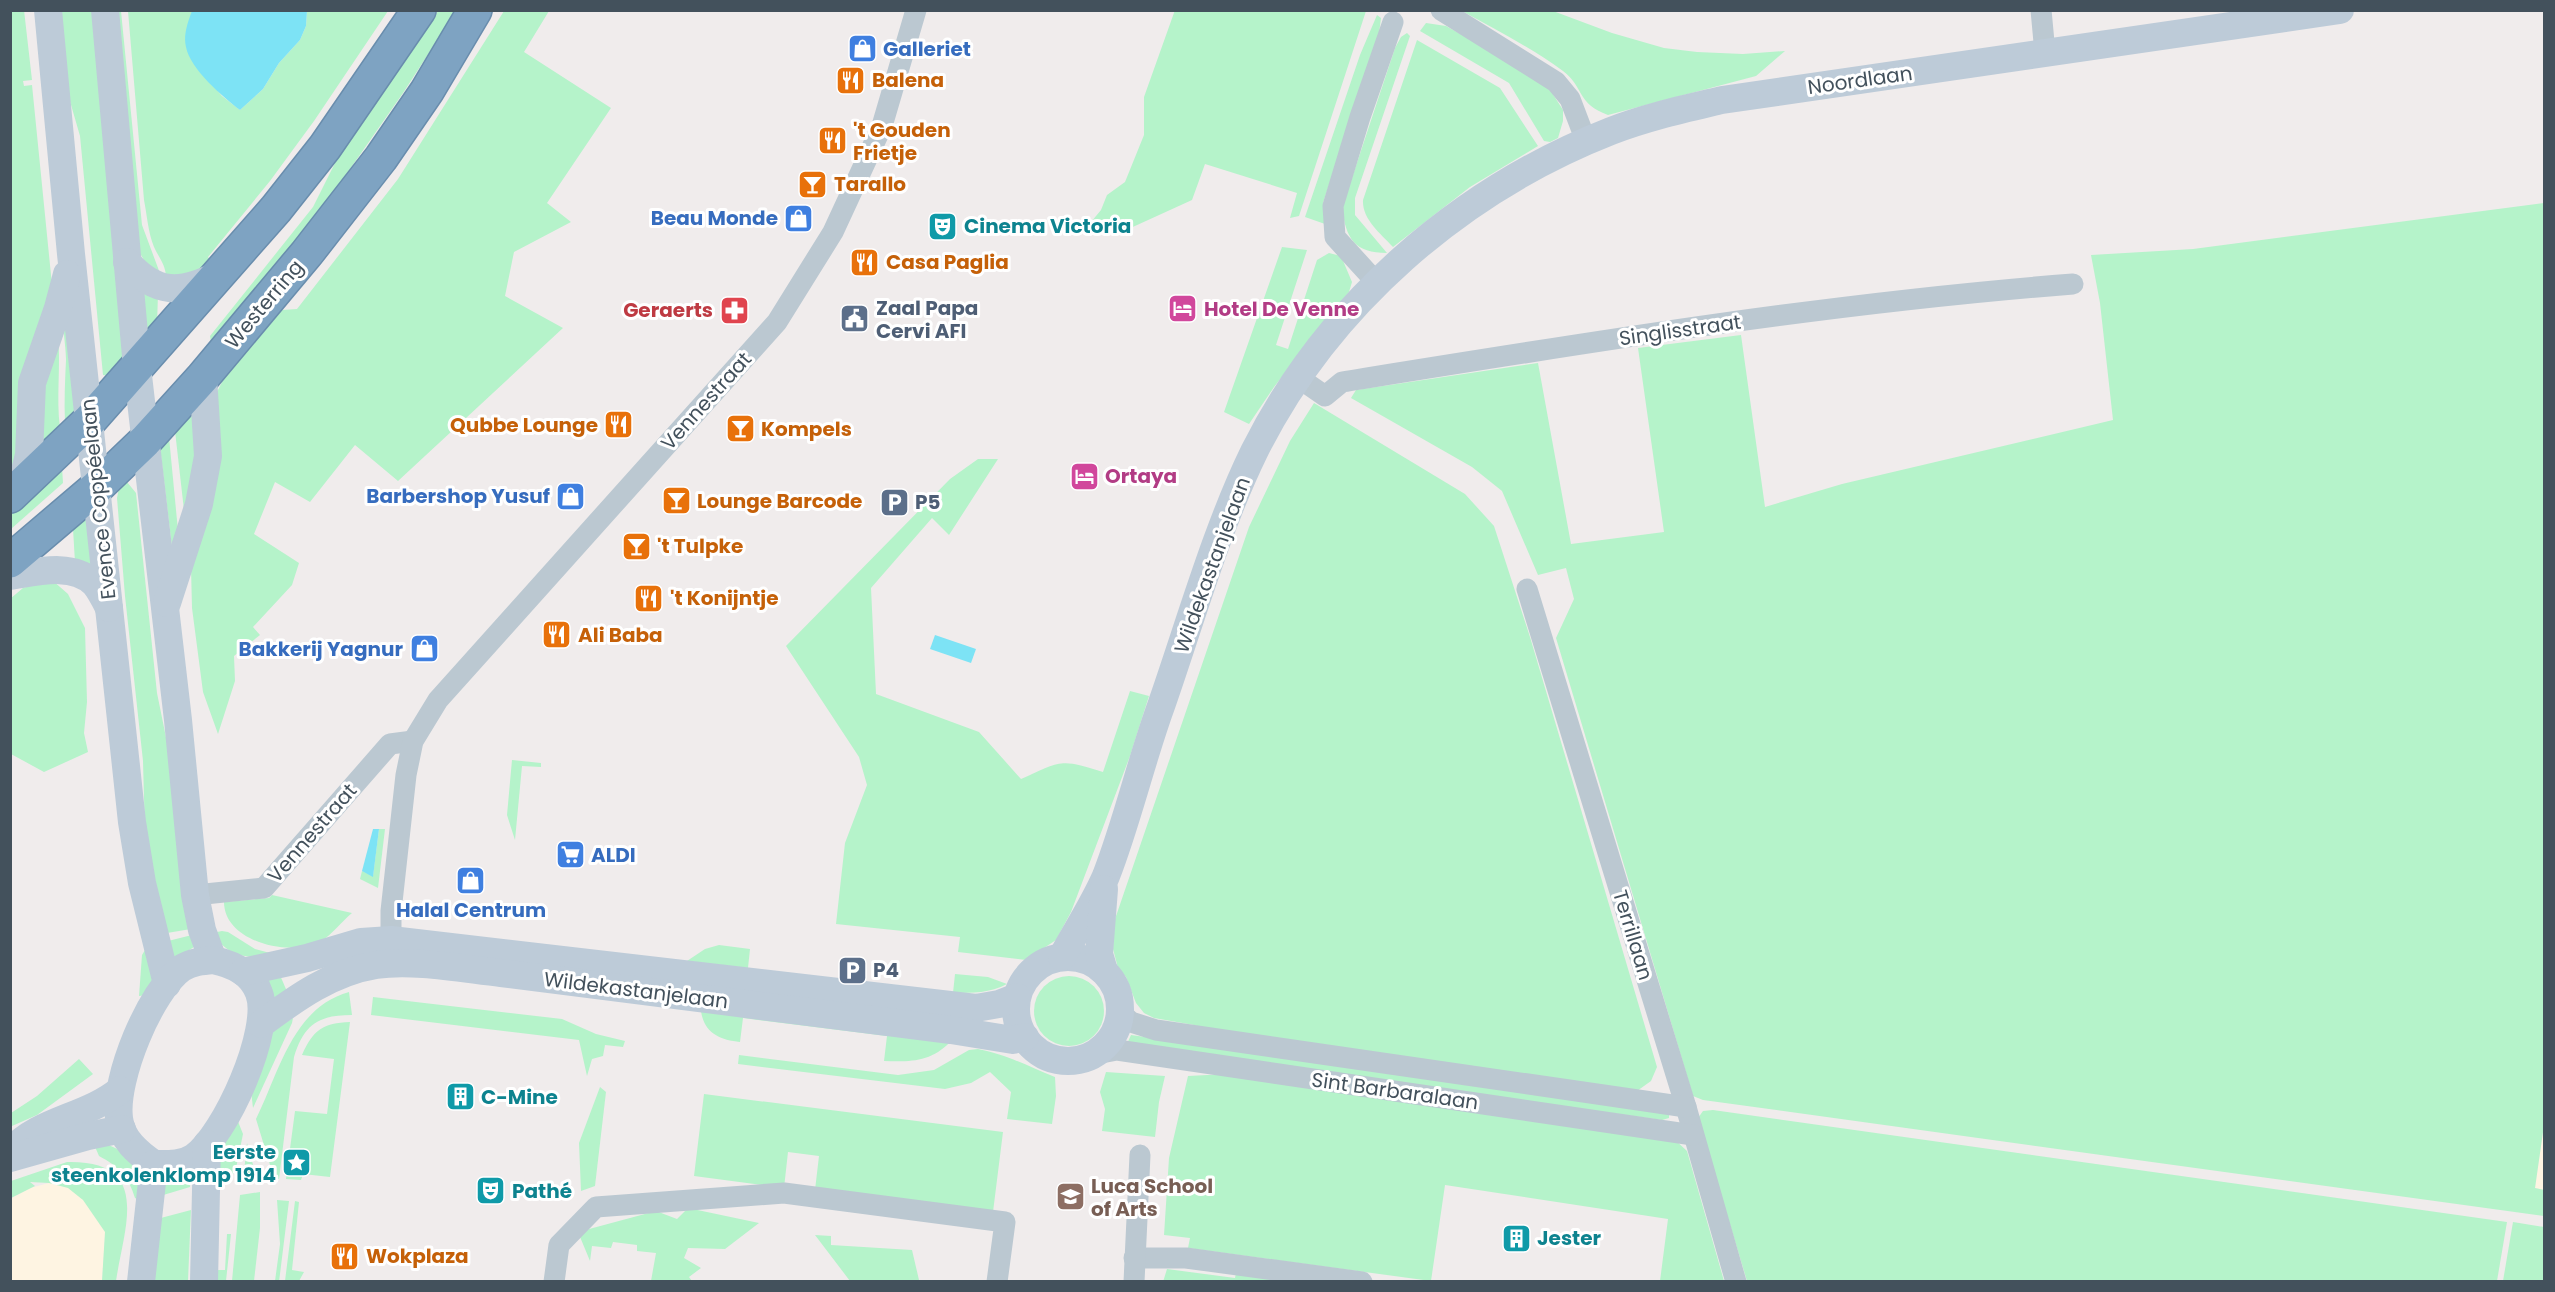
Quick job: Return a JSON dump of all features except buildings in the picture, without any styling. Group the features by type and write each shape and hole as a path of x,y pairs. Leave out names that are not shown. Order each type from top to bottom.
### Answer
{"highway":[{"path":"16,492 90,420 276,209 325,147 419,10"},
{"name":"Westerring","path":"10,561 97,487 145,441 203,377 307,254 381,158 453,48 475,10"},
{"path":"453,48 489,10"}],"street":[{"name":"Evence Coppéelaan","path":"48,10 71,254 134,833 142,884 167,984"},
{"path":"105,10 137,367 178,720 195,895 202,930 213,960"},
{"name":"Vennestraat","path":"391,952 391,911 406,775 413,741 438,700 777,322 833,232 882,126 916,10"},
{"path":"1441,10 1556,82 1570,99 1586,141"},
{"path":"2041,10 2045,53"},
{"name":"Noordlaan","path":"1586,141 1662,114 1722,100 2340,10"},
{"path":"1376,282 1335,237 1333,206 1360,117 1393,22"},
{"name":"Wildekastanjelaan","path":"1062,957 1105,877 1151,732 1223,527 1255,452 1299,378 1376,282 1399,261 1469,207 1524,173 1586,141"},
{"path":"16,492 29,455 32,383 64,291 71,254"},
{"path":"127,262 148,282 177,290 196,286 218,275"},
{"name":"Singlisstraat","path":"1299,378 1324,396 1342,382 1713,325 1992,290 2073,284"},
{"path":"164,610 199,504 208,456 203,377"},
{"path":"10,576 49,569 72,572 93,582 110,608"},
{"name":"Terrillaan","path":"1527,589 1686,1107 1736,1281"},
{"name":"Vennestraat","path":"195,895 264,888 390,744 413,741"},
{"name":"Wildekastanjelaan","path":"1105,877 1099,954 1104,971 1115,986 1120,999 1121,1013"},
{"name":"Wildekastanjelaan","path":"243,972 308,958 361,942 432,966 951,1030 1007,1039 1025,1037"},
{"name":"Wildekastanjelaan","path":"391,952 976,1008 999,1004 1017,996"},
{"name":"Wildekastanjelaan","path":"261,1024 304,992 358,969 378,965 391,952"},
{"path":"1104,971 1089,961 1062,957 1033,969 1017,996 1016,1014 1019,1028 1029,1044 1046,1057 1062,1062 1076,1061 1096,1054 1112,1039 1121,1013"},
{"path":"213,960 225,962 243,972 259,992 262,1003 261,1024 235,1100 219,1131 193,1158 183,1162 154,1164 133,1148 122,1129 119,1118 120,1090 137,1039 167,984 181,969 190,964 213,960"},
{"name":"Sint Barbaralaan","path":"1121,1013 1131,1022 1156,1030 1686,1107"},
{"name":"Sint Barbaralaan","path":"1096,1054 1117,1050 1693,1135"},
{"path":"10,1152 33,1132 105,1103 120,1090"},
{"path":"10,1158 122,1129"},
{"path":"204,1281 207,1144"},
{"path":"1134,1281 1140,1155"},
{"path":"141,1281 154,1164"},
{"path":"554,1281 559,1245 596,1207 784,1193 1005,1222 997,1281"},
{"path":"1134,1258 1186,1258 1362,1281"}],"shaded area":[{"path":"2544,1125 2544,1190 2535,1188"},
{"path":"68,1178 106,1222 102,1281 11,1281 10,1199 30,1188"}],"green space":[{"path":"24,10 32,80 23,81 24,86 32,85 53,295 20,457 11,476 10,11"},
{"path":"1175,10 1366,11 1299,216 1290,218 1297,193 1205,164 1192,200 1124,231 1091,222 1101,210 1107,195 1125,182 1144,135 1144,97"},
{"path":"54,11 100,11 127,354 109,376 103,375 80,136 63,77"},
{"path":"113,11 121,11 142,225 161,276 144,260 138,250"},
{"path":"128,11 192,11 197,67 222,96 240,110 263,89 279,63 300,40 306,26 307,11 388,11 314,121 270,181 208,257 211,261 205,269 166,278 164,265 152,241 144,200"},
{"path":"438,11 456,11 403,93 313,222 212,349 210,336 313,207 336,161"},
{"path":"504,11 549,11 524,52 611,108 547,203 571,222 514,252 505,296 563,328 398,481 355,445 310,502 275,482 254,534 299,563 292,585 253,627 260,635 234,656 235,681 218,734 203,692 192,608 191,568 216,394 223,380 282,310 297,309 398,179"},
{"path":"1462,11 1553,11 1612,33 1664,48 1743,54 1785,51 1756,76 1608,115 1591,106 1575,83 1563,71"},
{"path":"1377,15 1381,18 1379,34 1323,203 1325,224 1305,217 1360,55"},
{"path":"1426,23 1446,26 1523,69 1549,88 1563,110 1563,121 1558,138 1550,142 1544,141 1509,83 1420,31"},
{"path":"1407,33 1410,36 1355,198 1355,215 1387,253 1376,252 1360,247 1354,242 1346,228 1342,208 1395,48 1401,37"},
{"path":"1417,40 1500,88 1538,146 1470,187 1393,247 1369,220 1363,207 1363,200"},
{"path":"2544,203 2544,1125 2535,1188 2544,1190 2544,1216 1703,1100 1693,1096 1556,638 1574,599 1566,568 1538,575 1502,491 1472,467 1351,398 1356,390 1538,363 1571,544 1664,532 1638,348 1741,335 1765,507 1842,484 2113,420 2100,303 2091,255 2193,249"},
{"path":"1282,247 1307,250 1276,345 1288,349 1317,260 1329,253 1341,256 1352,282 1349,292 1274,387 1249,424 1224,412"},
{"path":"143,289 158,294 157,325 146,331"},
{"path":"66,312 81,407 65,423 64,330"},
{"path":"58,335 60,428 46,443 42,441 39,399"},
{"path":"1314,403 1465,494 1494,526 1530,637 1657,1067 1651,1081 1637,1091 1233,1038 1194,1025 1154,1018 1144,1013 1136,1003 1126,977 1118,968 1113,949 1114,922 1249,527 1290,441"},
{"path":"192,411 200,452 185,519 175,431"},
{"path":"169,437 179,541 173,556 160,447"},
{"path":"978,459 998,459 949,535 932,518 871,588 876,694 979,732 1021,779 1053,765 1069,763 1103,772 1130,691 1149,696 1130,756 1071,912 1056,940 1026,960 958,952 960,937 836,924 845,843 867,785 859,757 786,646 950,479"},
{"path":"62,467 63,483 11,529 11,513"},
{"path":"127,482 136,493 157,693 172,767 191,929 167,933 145,835 143,761 117,498 119,488"},
{"path":"88,516 98,570 75,562 73,529"},
{"path":"52,580 68,594 85,628 87,702 84,733 88,752 44,772 11,754 10,599 23,588"},
{"path":"512,760 541,763 541,767 522,766 515,840 507,815"},
{"path":"379,829 385,829 378,888 360,879 362,871 373,876"},
{"path":"272,895 352,913 321,941 293,948 261,943 235,927 227,916 224,902 269,898"},
{"path":"228,932 255,949 270,953 273,958 246,956 232,952 212,933"},
{"path":"192,935 194,947 172,961 164,942"},
{"path":"719,945 750,949 748,968 687,961 705,949"},
{"path":"145,950 153,981 147,995 139,996 142,955"},
{"path":"279,973 289,996 273,1007 264,976"},
{"path":"955,974 988,977 1007,984 988,991 953,993"},
{"path":"1062,976 1076,976 1089,982 1098,991 1104,1004 1102,1024 1094,1036 1076,1046 1062,1046 1049,1040 1040,1031 1034,1018 1034,1004 1040,991 1049,982"},
{"path":"349,992 352,1015 330,1017 314,1024 308,1029 298,1046 294,1057 279,1179 274,1178 256,1119 290,1044 301,1027 314,1012 330,1000"},
{"path":"373,997 562,1019 596,1034 625,1041 623,1047 605,1045 603,1056 592,1059 587,1076 579,1040 371,1015"},
{"path":"701,1011 950,1042 943,1049 928,1057 884,1061 887,1036 743,1018 740,1042 714,1034 706,1025"},
{"path":"293,1018 253,1108 251,1091 266,1035"},
{"path":"350,1022 330,1177 303,1174 301,1180 286,1179 295,1111 327,1114 334,1059 302,1055 310,1039 320,1030 333,1024"},
{"path":"1131,1035 1663,1109 1669,1113 1669,1118 1662,1120 1126,1046"},
{"path":"969,1050 989,1051 1055,1077 1056,1096 1052,1124 1007,1119 1011,1092 990,1072 971,1083 945,1089 738,1064 739,1055 898,1075 934,1070"},
{"path":"79,1059 93,1074 37,1115 12,1126 11,1113 37,1096"},
{"path":"1106,1072 1165,1076 1155,1137 1102,1131 1105,1109 1100,1092"},
{"path":"1227,1074 1673,1138 1687,1151 1724,1281 1660,1281 1668,1219 1445,1185 1431,1281 1188,1248 1190,1238 1164,1235 1169,1158 1188,1076"},
{"path":"600,1087 606,1092 595,1186 581,1191 579,1143"},
{"path":"704,1094 1003,1132 993,1212 815,1190 819,1156 788,1152 784,1188 694,1176"},
{"path":"1713,1110 2507,1222 2497,1281 1747,1281 1698,1118 1703,1111"},
{"path":"235,1114 243,1134 235,1173 216,1178 222,1143"},
{"path":"93,1142 116,1148 130,1160 139,1178 141,1201 135,1198 130,1184 122,1173 99,1156"},
{"path":"247,1143 257,1179 243,1182"},
{"path":"67,1162 94,1164 112,1172 122,1185 127,1200 127,1219 116,1281 102,1281 105,1232 83,1200 68,1188 49,1183 30,1182 35,1186 11,1198 11,1181"},
{"path":"189,1174 190,1187 160,1196 163,1176"},
{"path":"260,1192 260,1228 254,1281 232,1281 240,1195"},
{"path":"277,1200 289,1201 279,1282 275,1281 280,1244"},
{"path":"295,1201 299,1202 292,1270 304,1272 299,1281 285,1281"},
{"path":"688,1208 759,1223 725,1249 688,1248 684,1258 701,1268 689,1277 692,1281 651,1281 656,1253 637,1251 637,1245 613,1242 611,1248 592,1246 590,1261 578,1232 656,1211 677,1219"},
{"path":"191,1210 188,1281 149,1282 157,1219"},
{"path":"2513,1222 2544,1227 2544,1281 2503,1281"},
{"path":"227,1234 231,1234 226,1281 217,1282 218,1270 225,1270"},
{"path":"815,1235 831,1236 831,1245 912,1250 919,1280 850,1281"},
{"path":"1167,1269 1235,1278 1236,1273 1301,1282 1163,1282"}],"water":[{"path":"192,11 307,11 306,26 300,40 279,63 263,89 240,110 208,82 189,55 185,38"},
{"path":"935,635 976,649 971,663 930,649"},
{"path":"373,829 379,829 373,877 362,871"}],"place":[{"name":"Galleriet","path":"862,49"},
{"name":"Balena","path":"851,80"},
{"name":"'t Gouden Frietje","path":"832,141"},
{"name":"Tarallo","path":"813,184"},
{"name":"Beau Monde","path":"799,218"},
{"name":"Cinema Victoria","path":"943,226"},
{"name":"Casa Paglia","path":"865,262"},
{"name":"Hotel De Venne","path":"1183,309"},
{"name":"Geraerts","path":"734,310"},
{"name":"Zaal Papa Cervi AFI","path":"855,319"},
{"name":"Qubbe Lounge","path":"619,425"},
{"name":"Kompels","path":"740,429"},
{"name":"Ortaya","path":"1084,476"},
{"name":"Barbershop Yusuf","path":"571,496"},
{"name":"Lounge Barcode","path":"676,501"},
{"name":"P5","path":"894,502"},
{"name":"'t Tulpke","path":"636,546"},
{"name":"'t Konijntje","path":"649,598"},
{"name":"Ali Baba","path":"557,635"},
{"name":"Bakkerij Yagnur","path":"424,649"},
{"name":"ALDI","path":"570,855"},
{"name":"Halal Centrum","path":"471,880"},
{"name":"P4","path":"852,970"},
{"name":"C-Mine","path":"460,1097"},
{"name":"Eerste steenkolenklomp 1914","path":"297,1163"},
{"name":"Pathé","path":"491,1191"},
{"name":"Luca School of Arts","path":"1070,1197"},
{"name":"Jester","path":"1516,1238"},
{"name":"Wokplaza","path":"345,1256"}]}
